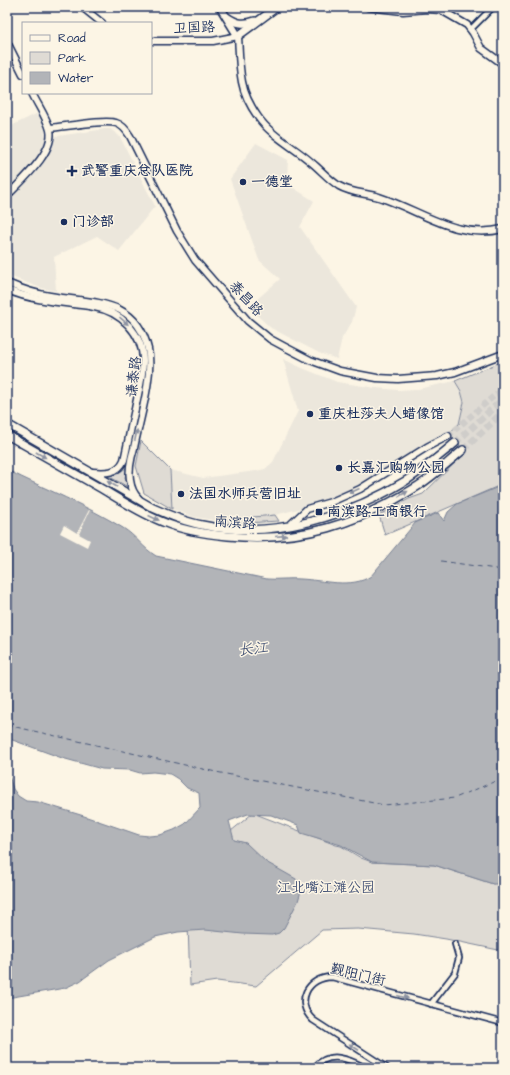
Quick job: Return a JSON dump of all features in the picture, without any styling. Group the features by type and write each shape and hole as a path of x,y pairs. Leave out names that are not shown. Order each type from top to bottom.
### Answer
{"main road":[{"path":"220,7 238,36 277,7"},
{"path":"226,16 239,23 249,23 260,20"},
{"path":"7,420 35,436 44,445"},
{"name":"南滨路","path":"7,424 167,514 214,528 269,529 319,519 366,502 408,479 429,464 455,442"},
{"name":"南滨路","path":"7,435 138,510 164,523 198,532 244,538 268,538 315,532 358,517 393,500 419,485 463,450"}],"street":[{"path":"82,7 101,22"},
{"path":"368,7 403,11 435,9 447,13 467,25 481,48 503,64"},
{"path":"470,29 493,7"},
{"path":"238,36 242,82 258,118 268,129 312,162 327,178 351,191 379,197 459,230 482,232 503,229"},
{"name":"卫国路","path":"152,41 213,41 238,36"},
{"path":"7,42 22,72"},
{"path":"7,196 44,153 49,142 50,128 33,94"},
{"name":"泰昌路","path":"50,128 108,121 123,127 130,136 177,231 195,260 248,321 270,339 297,354 340,371 371,377 398,379 436,376 455,372 503,354"},
{"name":"谦泰路","path":"7,283 31,292 96,302 112,306 126,313 139,328 149,350 150,360 148,381 129,472 132,488 139,499"},
{"name":"谦泰路","path":"7,290 50,302 95,307 110,312 128,323 139,340 143,355 143,370 124,460 121,466 114,471 105,473 92,472"},
{"path":"288,526 307,509 330,502 360,489 427,447 448,436"},
{"path":"431,1004 455,973 459,958 455,944"},
{"name":"觐阳门街","path":"387,1068 313,1020 308,1015 305,1009 304,1001 311,984 318,979 332,977 503,1023"},
{"path":"314,1068 323,1060 333,1057 342,1058 366,1068"},
{"path":"359,1065 372,1068"}],"shaded area":[{"name":"武警重庆总队医院","path":"38,113 44,124 45,134 58,136 110,129 117,134 120,137 155,206 119,251 97,236 54,257 56,291 41,288 7,275 7,128"},
{"path":"256,143 288,160 287,178 289,185 314,201 300,227 356,307 352,322 342,338 337,359 319,353 271,328 248,307 280,279 259,260 230,179"},
{"name":"长嘉汇购物公园","path":"283,359 337,382 376,388 398,390 418,389 455,381 461,391 464,402 459,424 448,434 426,444 358,486 328,500 306,507 275,515 220,521 194,517 172,509 170,470 203,478 265,469 273,462 298,411"}],"green space":[{"path":"503,361 503,484 385,535 379,515 409,499 423,494 466,452 448,434 459,424 464,402 461,391 455,381"},
{"path":"141,441 170,470 172,509 144,493 136,466"},
{"path":"126,468 125,478 128,487 108,476 117,474"},
{"path":"275,515 279,521 221,524 220,520"},
{"name":"江北嘴江滩公园","path":"253,813 341,846 361,858 372,862 434,865 493,884 503,880 503,951 414,934 358,929 322,930 256,986 217,981 190,985 188,924 225,836"}],"water":[{"name":"长江","path":"7,470 109,520 128,531 156,556 267,579 297,579 337,583 355,582 371,576 416,522 438,513 444,521 448,512 457,504 503,485 503,884 493,884 434,865 372,862 341,845 301,833 298,825 271,815 248,814 229,821 234,840 246,843 266,862 296,879 300,884 301,891 298,901 284,928 279,933 272,935 243,934 205,930 178,932 155,937 109,960 80,981 65,988 7,998 7,769 13,789 18,796 26,801 38,802 139,835 160,835 174,830 185,824 200,808 199,793 187,788 178,779 170,774 153,772 140,773 130,770 102,769 62,758 7,738"}],"pier":[{"path":"89,510 79,534 90,540 87,547 60,533 64,525 77,533"}],"ferry route":[{"path":"441,561 503,570"},
{"path":"7,725 216,772 384,805 455,798 503,778"}],"tunnel":[{"path":"448,436 503,390"},
{"path":"455,443 503,399"},
{"path":"463,450 503,412"}],"place":[{"name":"武警重庆总队医院","path":"72,171"},
{"name":"一德堂","path":"243,182"},
{"name":"门诊部","path":"64,222"},
{"name":"重庆杜莎夫人蜡像馆","path":"310,414"},
{"name":"长嘉汇购物公园","path":"339,468"},
{"name":"法国水师兵营旧址","path":"181,494"},
{"name":"南滨路·工商银行","path":"319,512"}]}
